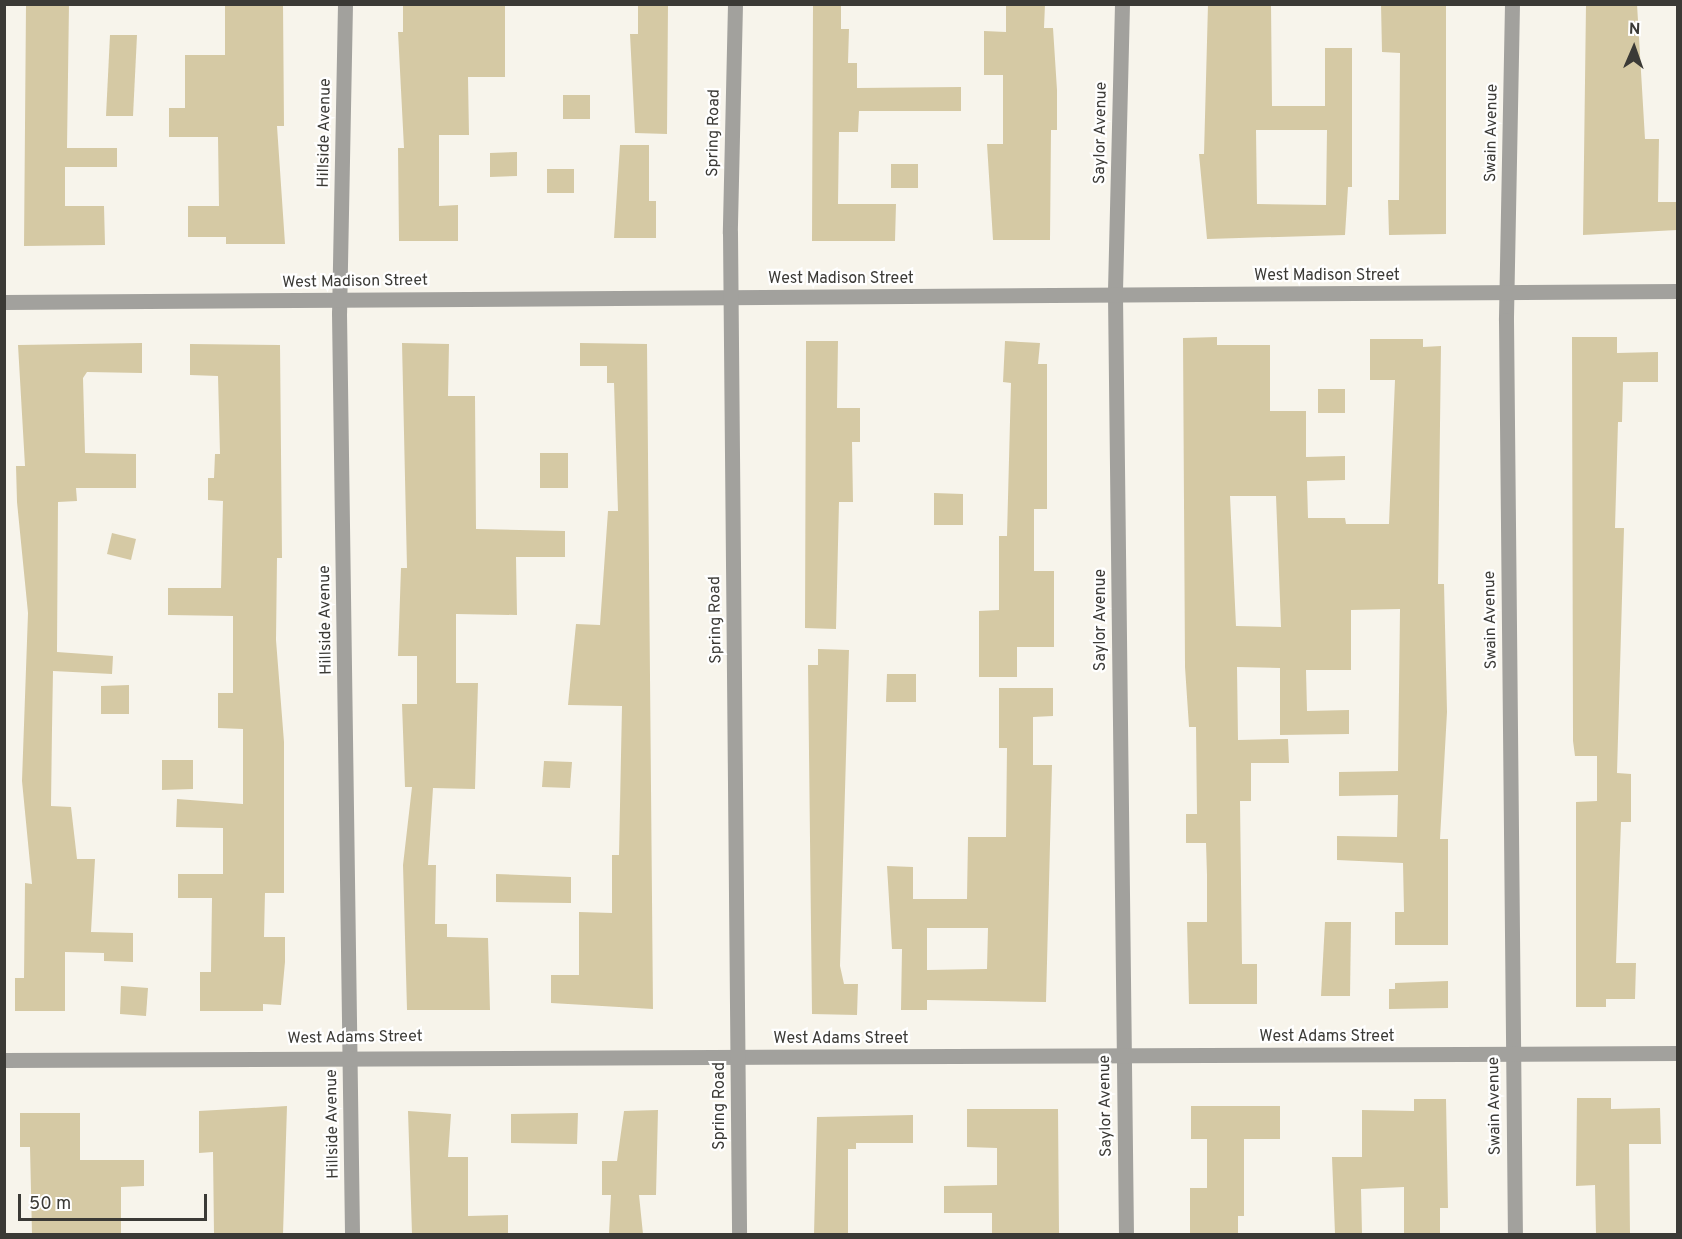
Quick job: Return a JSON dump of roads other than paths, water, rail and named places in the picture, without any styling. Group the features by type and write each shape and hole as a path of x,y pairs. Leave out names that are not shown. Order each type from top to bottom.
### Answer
{"street":[{"name":"Hillside Avenue","path":"345,4 339,300 352,1234"},
{"name":"Spring Road","path":"735,4 732,298 739,1234"},
{"name":"Saylor Avenue","path":"1122,4 1115,295 1126,1234"},
{"name":"Swain Avenue","path":"1512,4 1506,292 1515,1234"},
{"name":"West Madison Street","path":"4,302 1677,291"},
{"name":"West Adams Street","path":"4,1060 738,1055 1123,1056 1677,1053"}]}
